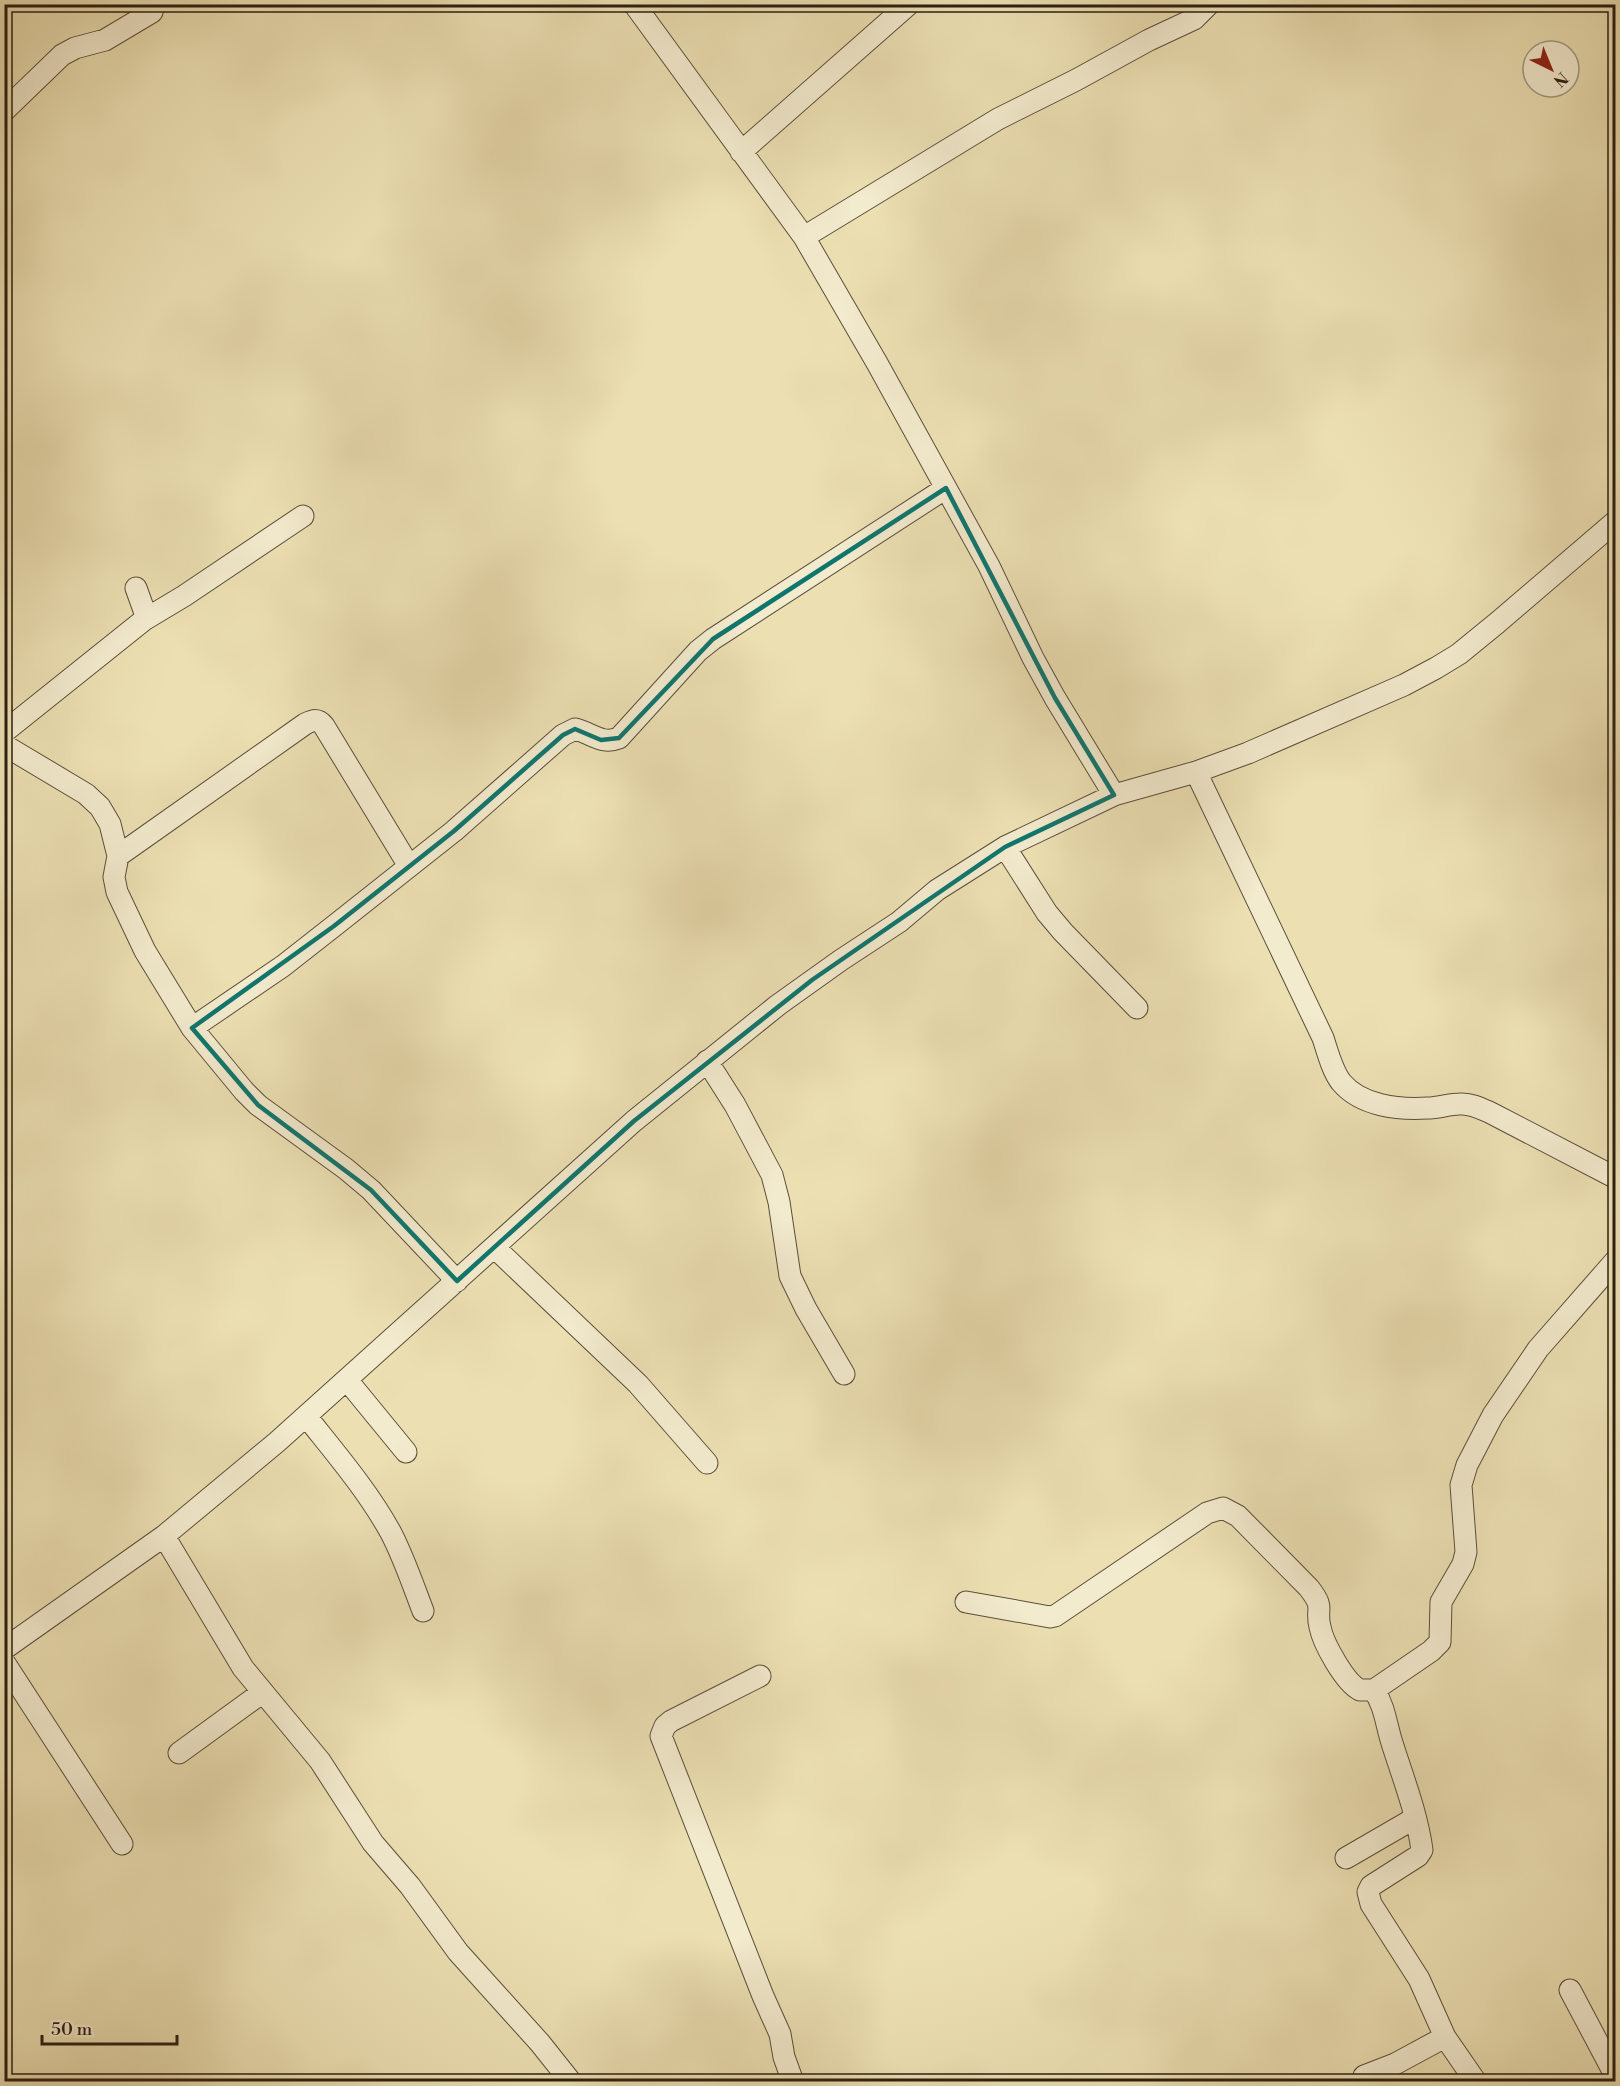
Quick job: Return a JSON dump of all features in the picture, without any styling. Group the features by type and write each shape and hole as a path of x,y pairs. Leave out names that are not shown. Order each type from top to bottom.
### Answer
{"street":[{"path":"634,4 804,237 989,566 1054,698 1114,795"},
{"path":"741,152 909,4"},
{"path":"804,237 998,119 1194,19 1209,4"},
{"path":"4,111 62,55 75,48 105,40 153,12"},
{"path":"192,1028 283,966 500,792 568,731 579,730 601,741 612,741 619,738 698,651 713,639 946,488"},
{"path":"4,732 144,620 184,596 303,516"},
{"path":"4,1649 164,1536 347,1380 634,1121 812,980 899,922 937,890 1005,847 1114,795 1196,772 1248,753 1404,685 1436,668 1459,654 1497,623 1616,521"},
{"path":"136,588 145,613 144,620"},
{"path":"118,856 305,724 317,720 324,726 409,866"},
{"path":"4,745 86,794 100,807 110,824 118,856 114,877 117,892 145,951 192,1028 258,1105 371,1190 457,1281"},
{"path":"1196,772 1323,1038 1331,1063 1341,1081 1354,1093 1378,1105 1429,1108 1461,1103 1476,1106 1616,1178"},
{"path":"1005,847 1047,912 1063,932 1137,1008"},
{"path":"707,1061 735,1105 772,1175 779,1202 790,1276 806,1309 844,1374"},
{"path":"494,1246 638,1384 707,1463"},
{"path":"966,1602 1050,1617 1056,1616 1207,1513 1223,1508 1238,1516 1309,1588 1318,1600 1319,1624 1323,1639 1348,1680 1360,1690 1374,1690 1431,1651 1440,1642 1441,1602 1463,1564 1466,1552 1461,1485 1467,1465 1493,1415 1538,1349 1616,1260"},
{"path":"347,1380 406,1452"},
{"path":"306,1416 354,1477 391,1533 408,1569 423,1611"},
{"path":"164,1536 243,1668 320,1761 368,1835 410,1886 458,1952 540,2043 571,2082"},
{"path":"4,1662 122,1844"},
{"path":"760,1676 671,1721 665,1726 662,1736 759,1986 780,2034 784,2057 793,2082"},
{"path":"1374,1690 1386,1713 1391,1739 1415,1818 1421,1842 1421,1853 1371,1886 1368,1896 1419,1979 1445,2037 1476,2082"},
{"path":"179,1753 263,1692"},
{"path":"1346,1858 1415,1818"},
{"path":"1570,1990 1611,2076"},
{"path":"1364,2076 1395,2064 1445,2037"}],"highlighted area":[{"path":"946,488 1055,698 1114,795 1005,847 812,980 634,1121 457,1281 371,1190 258,1105 192,1028 334,926 454,831 563,735 575,729 601,740 619,738 713,639"}]}
